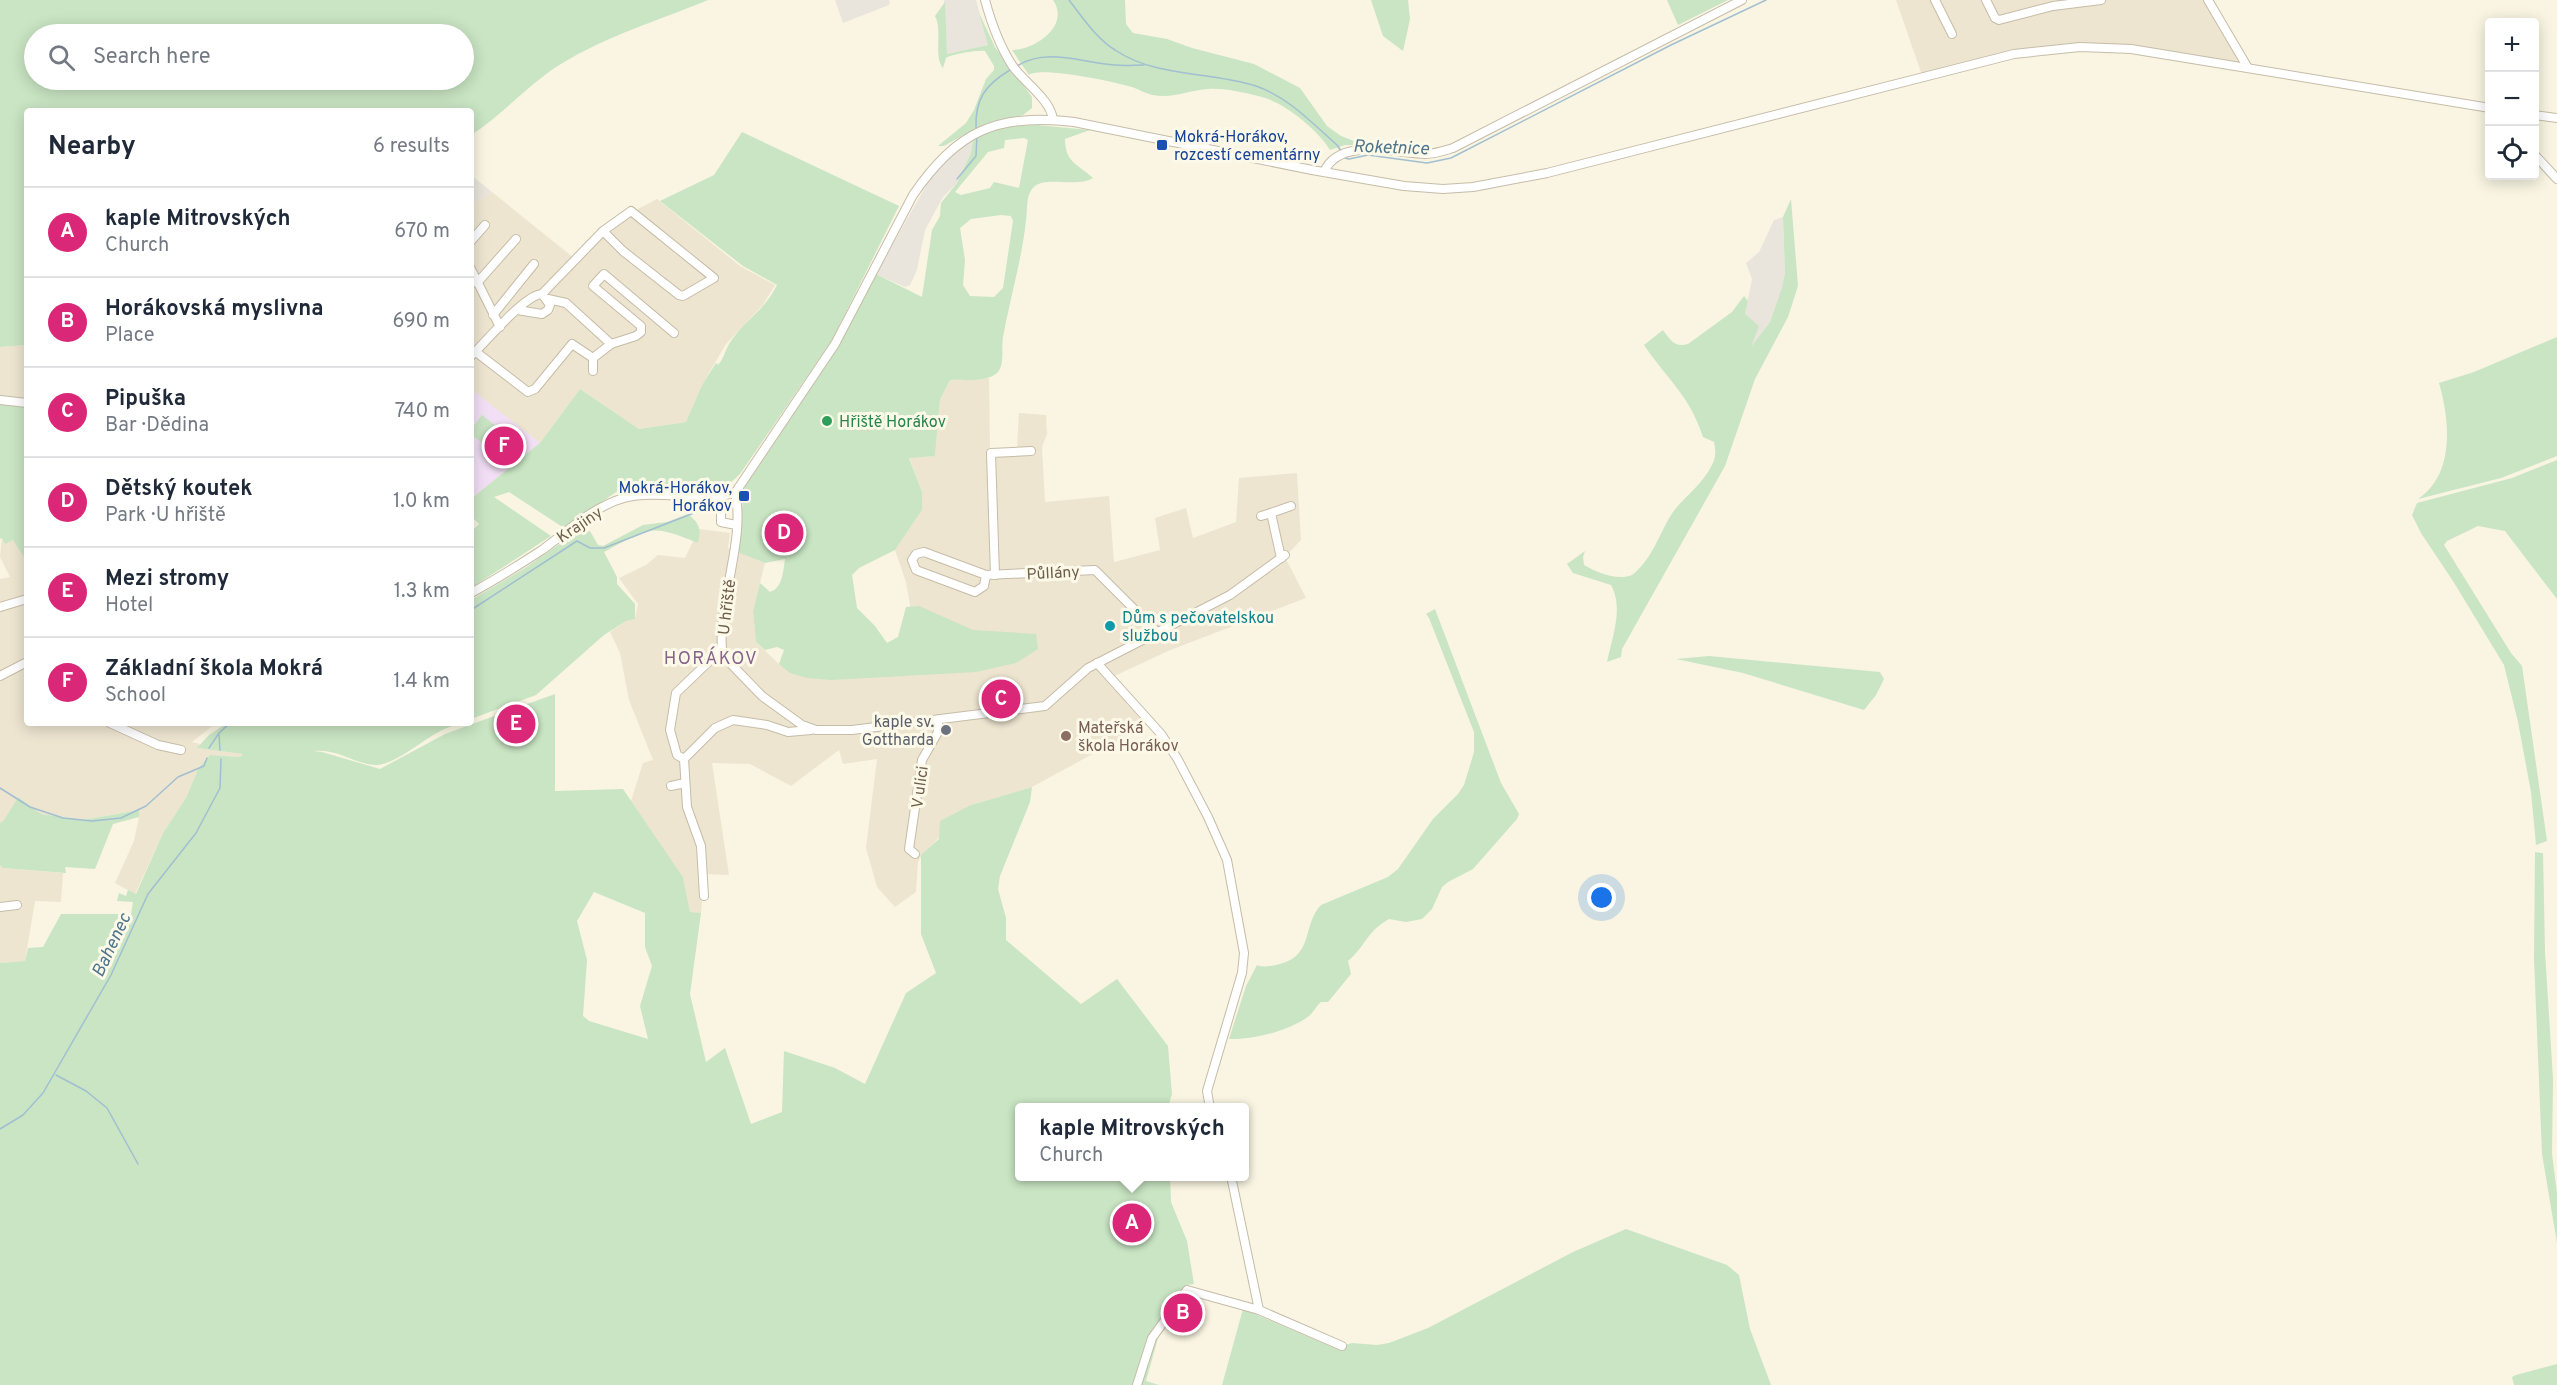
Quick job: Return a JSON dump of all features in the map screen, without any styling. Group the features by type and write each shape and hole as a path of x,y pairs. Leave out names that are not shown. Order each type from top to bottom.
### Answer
{"street":[{"path":"985,0 995,30 1011,63 1049,107 1053,120"},
{"path":"1324,172 1328,165 1348,153 1373,149 1430,154 1453,148 1742,0"},
{"path":"1935,0 1952,34"},
{"path":"1986,0 1995,18 1999,20 2052,3 2100,0"},
{"path":"2208,0 2248,68"},
{"path":"735,493 836,344 913,195 942,157 976,132 1015,121 1053,120 1093,126 1324,172 1423,188 1450,189 1497,184 2014,54 2059,48 2131,49 2485,107"},
{"path":"2539,115 2557,118"},
{"path":"2539,159 2557,179"},
{"path":"545,297 567,268 603,231 631,211 714,278 683,296 679,295 623,251 603,231"},
{"path":"474,238 485,225"},
{"path":"477,283 516,239"},
{"path":"494,315 534,264"},
{"path":"641,326 593,286 603,274 674,333"},
{"path":"474,276 500,327"},
{"path":"474,353 534,295 566,303 611,344"},
{"path":"517,310 544,313 550,305 545,297"},
{"path":"641,326 655,316"},
{"path":"593,358 611,344 636,336 641,332 641,326"},
{"path":"474,355 528,392 535,388 572,344 593,358"},
{"path":"593,358 593,371"},
{"path":"0,400 24,403"},
{"path":"995,575 991,453 1031,451"},
{"name":"Krajiny","path":"474,591 504,574 603,507 622,499 644,495 720,497 735,493"},
{"name":"U hřiště","path":"735,493 738,504 722,649 730,663 762,696 802,725 816,730"},
{"path":"720,497 721,522 736,525"},
{"path":"1261,516 1291,506"},
{"path":"704,896 701,846 687,807 684,759 715,728 734,720 767,725 788,732 852,730 1045,706 1088,668 1230,595 1283,556 1271,513"},
{"name":"Půllány","path":"986,575 984,586 975,592 916,570 912,564 913,557 919,552 924,552 986,575 1095,570 1157,632"},
{"path":"0,607 24,600"},
{"path":"684,759 677,755 670,730 676,693 722,649"},
{"path":"1097,663 1161,734 1177,758 1227,860 1244,953 1242,973 1207,1091 1208,1103"},
{"path":"0,676 24,664"},
{"name":"V ulici","path":"915,854 909,849 922,759 938,732 938,720"},
{"path":"117,726 159,745 182,750"},
{"path":"671,786 685,783"},
{"path":"0,907 17,905"},
{"path":"1232,1181 1259,1310"},
{"path":"1137,1385 1152,1338 1187,1290 1259,1310 1342,1346"}],"shaded area":[{"path":"835,0 889,0 890,2 889,5 843,23"},
{"path":"944,0 976,0 988,45 947,54"},
{"path":"1896,0 2208,0 2248,68 2080,47 2034,51 1923,78"},
{"path":"973,139 971,153 957,183 943,197 925,230 917,270 910,285 905,287 876,274 932,175 957,149"},
{"path":"474,177 492,192 474,202"},
{"path":"492,192 574,258 617,220 657,199 740,266 775,285 763,305 726,344 702,385 686,422 639,429 580,389 540,443 474,497 474,285 476,282 474,278 474,202"},
{"path":"1783,217 1785,274 1783,288 1770,322 1751,348 1745,314 1752,279 1746,263 1759,252 1774,220"},
{"path":"24,345 24,404 0,401 0,347"},
{"path":"989,378 990,449 1017,448 1019,413 1046,415 1047,434 1042,447 1045,502 1109,496 1114,562 1160,550 1155,518 1186,508 1193,538 1236,522 1239,478 1297,473 1301,540 1285,557 1306,598 1168,651 1106,680 1146,725 1032,787 971,805 922,855 918,862 916,892 895,907 877,887 866,848 877,759 843,764 839,750 791,786 750,764 712,763 729,875 704,874 701,913 690,912 683,877 631,801 643,763 653,760 629,700 620,653 610,632 626,621 635,619 638,604 619,578 646,565 658,555 685,558 699,529 730,533 728,548 765,563 753,611 756,642 779,664 870,661 915,634 906,582 895,550 922,510 922,492 909,457 935,456 940,400 950,380"},
{"path":"474,391 540,443 474,497"},
{"path":"2,537 13,540 24,556 24,726 212,726 192,742 200,744 198,748 243,754 240,757 210,755 199,767 186,798 163,833 135,894 115,883 134,841 139,810 83,820 41,814 18,797 0,823 0,579 10,577 0,557"},
{"path":"0,865 3,868 63,873 61,902 35,901 25,961 0,963"}],"green space":[{"path":"0,0 708,0 578,54 549,72 474,133 474,108 24,108 24,345 0,347"},
{"path":"1053,0 1125,0 1126,24 1133,33 1167,39 1254,64 1300,88 1327,126 1341,136 1354,141 1396,145 1345,145 1330,150 1318,134 1281,105 1262,97 1235,91 1208,89 1160,96 1123,85 1078,76 1047,72 1029,75 1012,50 1030,46 1048,35 1057,19 1057,10"},
{"path":"1371,0 1408,0 1410,19 1403,51 1383,36"},
{"path":"1667,0 1728,0 1678,25"},
{"path":"945,2 947,54 988,45 979,13 995,47 1032,97 1032,108 1023,115 1004,119 1005,127 1036,125 1090,130 1065,139 1070,158 1093,178 1078,182 1040,183 1032,189 1003,337 1000,368 988,378 950,380 940,400 935,456 909,458 922,492 922,510 895,550 859,568 852,575 857,608 875,626 887,643 898,637 906,607 919,606 973,630 1036,634 1038,649 1016,663 976,672 831,680 807,678 790,673 779,664 784,650 777,647 765,650 756,642 753,611 760,583 770,592 778,587 785,559 765,563 737,552 743,501 740,500 749,476 829,360 876,274 922,297 932,230 940,216 941,203 957,183 971,153 973,139 967,133 944,146 938,146 966,123 974,110 986,79 994,70 985,51 946,58 943,68 940,63 935,16","holes":["1024,138 1028,140 1019,188 994,182 990,188 961,195 955,192 988,152 1004,148 1005,140","1011,216 1013,221 1003,288 994,297 970,296 963,285 965,260 960,228 971,219"]},
{"path":"742,132 899,206 832,340 740,474 728,485 711,490 619,490 564,528 509,492 494,497 551,536 474,586 474,529 479,524 474,519 474,497 540,443 580,389 639,429 686,422 702,385 716,363 718,365 735,336 772,294 777,285 743,266 660,201 714,175"},
{"path":"1791,199 1798,286 1788,317 1755,379 1725,466 1622,649 1621,657 1607,662 1616,623 1615,594 1611,585 1573,573 1567,564 1585,551 1584,565 1589,568 1614,577 1632,575 1651,554 1673,512 1699,484 1715,457 1714,442 1703,437 1685,399 1644,345 1663,330 1676,344 1688,344 1732,312 1744,296 1748,301 1745,314 1759,326 1751,347 1770,322 1782,288 1785,274 1783,217"},
{"path":"2557,337 2557,456 2501,478 2418,499 2430,488 2444,461 2446,414 2439,383 2474,372"},
{"path":"0,401 24,404 24,557 13,540 5,544 2,538 0,539"},
{"path":"482,415 510,437 497,455 474,436 474,426"},
{"path":"2557,460 2557,599 2505,531 2478,526 2447,541 2444,545 2511,653 2522,666 2547,841 2536,845 2531,792 2518,722 2504,665 2412,515 2417,503 2512,478"},
{"path":"688,514 699,527 698,543 669,533 650,531 641,533 604,552 617,577 617,584 635,604 635,619 626,621 604,635 536,695 474,718 474,598 525,568 574,534 590,531 598,545 603,546 643,525 667,522"},
{"path":"1435,609 1501,783 1519,814 1517,819 1473,869 1442,887 1432,909 1422,919 1406,922 1389,919 1375,929 1348,961 1351,974 1328,1002 1321,1002 1309,1016 1281,1030 1260,1036 1229,1039 1246,986 1257,965 1271,966 1291,960 1303,947 1311,921 1321,905 1388,877 1398,869 1433,819 1464,785 1474,752 1474,732 1426,614"},
{"path":"1709,656 1880,672 1884,679 1876,695 1864,710 1743,673 1676,659"},
{"path":"555,694 555,791 623,789 683,877 690,912 701,913 690,994 706,1062 725,1048 751,1124 782,1112 784,1051 835,1068 865,1084 906,993 936,973 921,934 921,855 939,839 940,821 971,805 1032,787 1030,802 1000,876 998,889 1006,918 1006,940 1081,1004 1117,979 1168,1046 1172,1094 1169,1103 1015,1103 1015,1181 1170,1181 1171,1202 1187,1241 1194,1284 1187,1285 1184,1298 1158,1338 1146,1381 1159,1385 0,1385 0,963 25,961 28,948 43,947 61,914 131,914 133,902 117,901 119,893 126,896 128,890 136,894 163,833 186,798 199,767 210,755 240,757 243,754 197,748 209,735 222,726 453,726 438,732 384,764 369,764 331,752 314,751 380,769 445,734 467,726 474,726 474,723","holes":["594,892 645,913 645,947 652,966 640,1006 648,1039 589,1021 583,1016 587,960 577,921"]},
{"path":"18,797 41,814 83,820 139,810 139,817 113,824 95,869 65,867 66,873 3,868 0,865 0,823"},
{"path":"2535,852 2543,853 2545,952 2553,1079 2552,1154 2557,1193 2557,1243 2542,1154 2534,958"},
{"path":"1626,1229 1727,1265 1739,1275 1750,1329 1771,1385 1222,1385 1243,1309 1335,1348 1352,1343 1377,1345 1389,1343 1428,1328 1573,1252"},
{"path":"2557,1364 2557,1385 2514,1385 2512,1377 2516,1375"}],"waterway":[{"name":"Roketnice","path":"1069,0 1096,34 1108,45 1131,59 1166,70 1238,81 1268,91 1299,111 1341,151"},
{"name":"Roketnice","path":"1345,158 1368,155 1427,163 1451,158 1671,45 1766,0"},
{"path":"1017,66 1028,60 1052,57 1103,64 1144,65"},
{"path":"976,128 977,109 983,94 994,81 1010,70"},
{"path":"957,179 976,156 977,136"},
{"path":"474,608 577,541 590,548 604,548 699,511"},
{"name":"Bahenec","path":"209,748 227,726"},
{"name":"Bahenec","path":"219,735 220,750"},
{"path":"0,788 30,807 63,818 92,821 121,818 146,806 178,777 204,766 207,758"},
{"name":"Bahenec","path":"0,1129 23,1115 43,1093 111,975 148,894 196,833 220,788 221,759"},
{"path":"56,1075 86,1091 107,1108 138,1164"}],"place":[{"name":"Mokrá-Horákov, rozcestí cementárny","path":"1162,145"},
{"name":"Hřiště Horákov","path":"827,421"},
{"name":"Základní škola Mokrá","path":"504,446"},
{"name":"Mokrá-Horákov, Horákov","path":"744,496"},
{"name":"Dětský koutek","path":"784,533"},
{"name":"Dům s pečovatelskou službou","path":"1110,626"},
{"name":"Pipuška","path":"1001,699"},
{"name":"Mezi stromy","path":"516,724"},
{"name":"kaple sv. Gottharda","path":"946,730"},
{"name":"Mateřská škola Horákov","path":"1066,736"},
{"name":"kaple Mitrovských","path":"1132,1223"},
{"name":"Horákovská myslivna","path":"1183,1313"}],"district":[{"name":"HORÁKOV","path":"711,658"}]}
